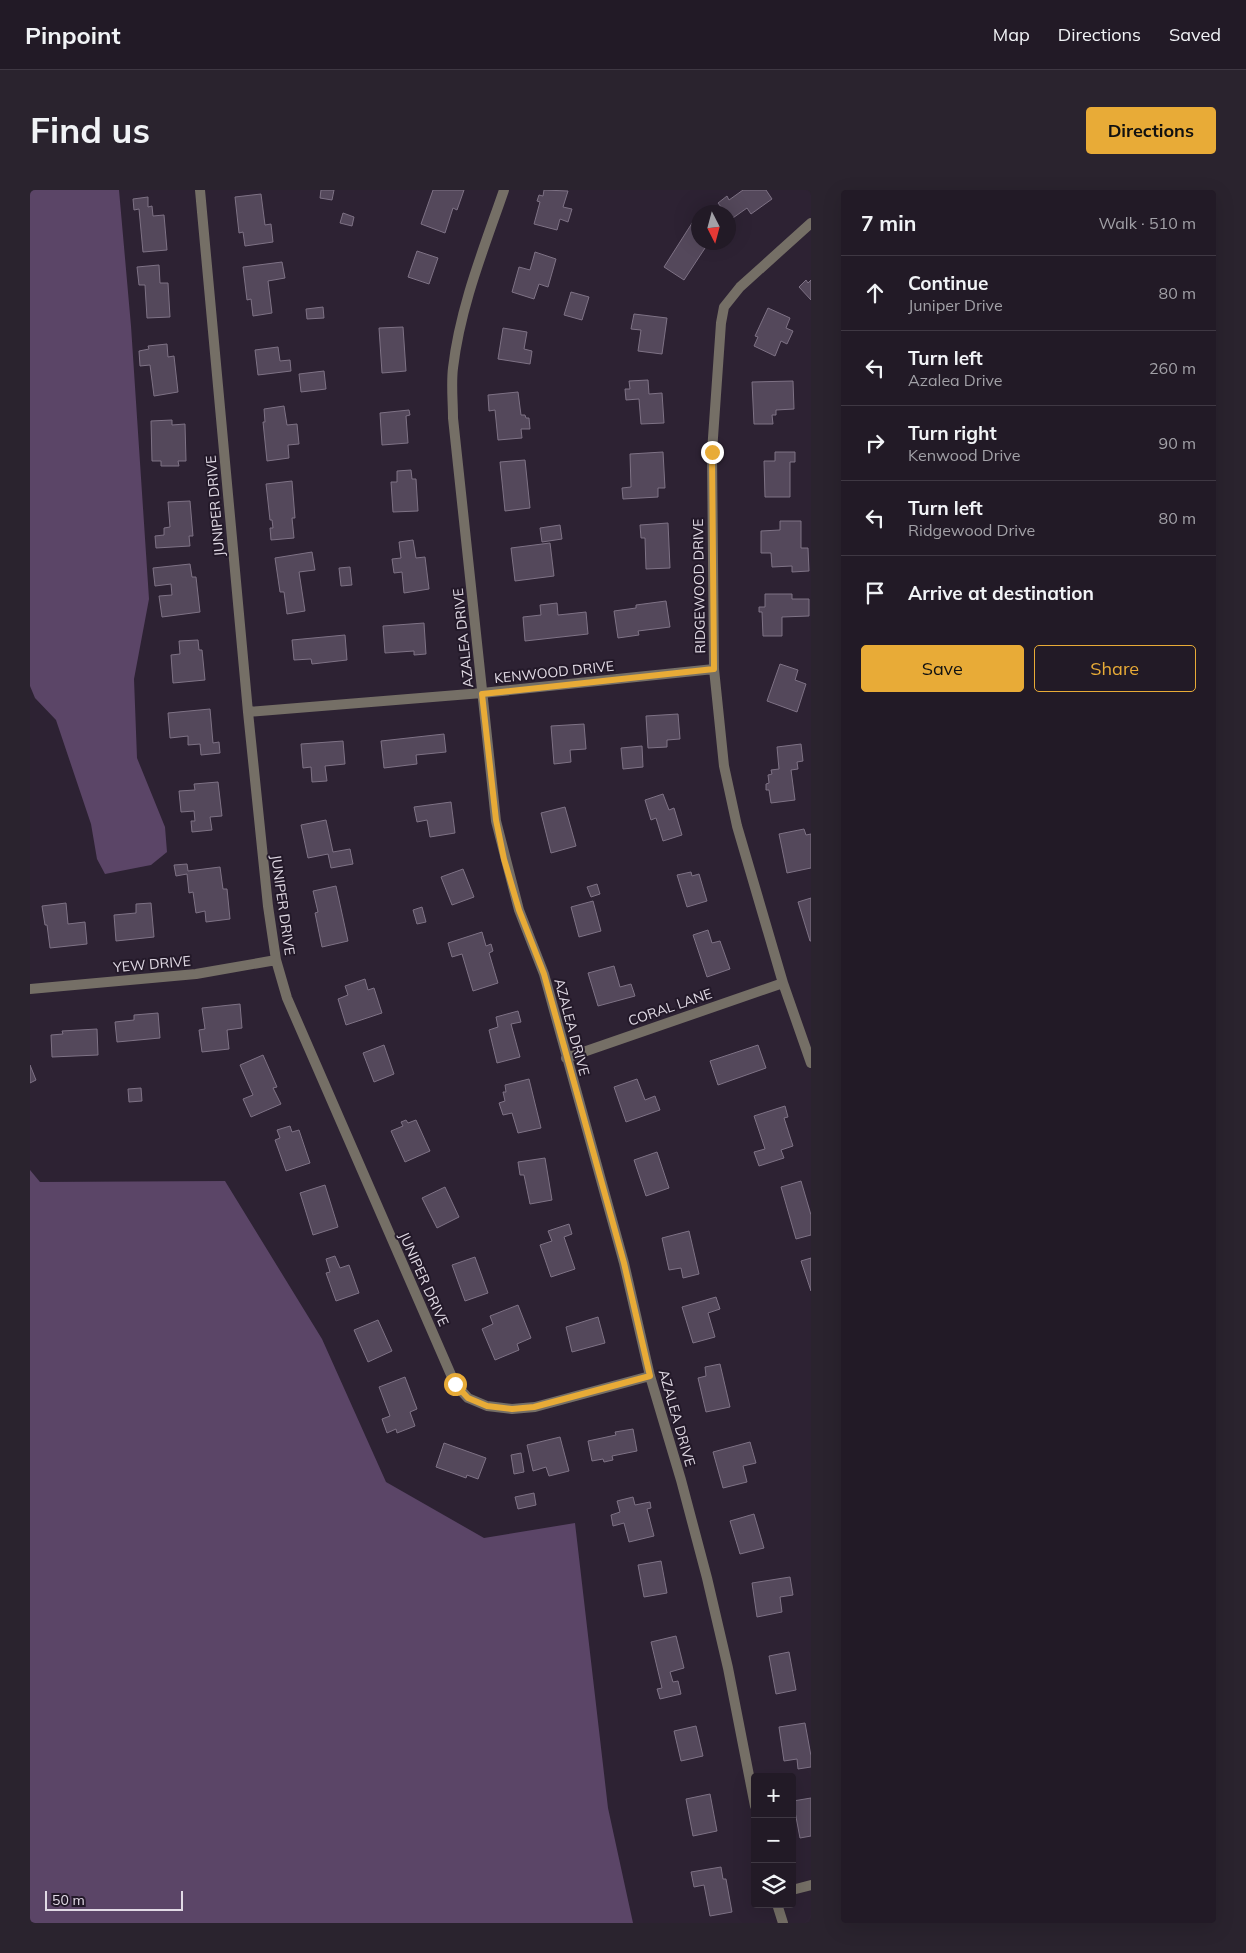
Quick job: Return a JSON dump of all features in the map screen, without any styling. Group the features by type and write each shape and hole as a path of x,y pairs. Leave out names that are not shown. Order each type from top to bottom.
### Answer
{"street":[{"name":"JUNIPER DRIVE","path":"200,190 248,712 268,906 276,960 287,998 455,1384 468,1398 487,1406 512,1409 534,1407 650,1376"},
{"name":"AZALEA DRIVE","path":"504,190 475,275 453,369 453,418 496,820 502,850 519,910 544,974 624,1263 650,1376 681,1480 707,1578 728,1668 751,1786"},
{"name":"RIDGEWOOD DRIVE","path":"811,223 740,287 724,307 721,323 712,452 714,669 724,766 737,826 783,983 811,1063"},
{"name":"KENWOOD DRIVE","path":"248,712 482,694 714,669"},
{"name":"YEW DRIVE","path":"30,989 196,974 276,960"},
{"name":"CORAL LANE","path":"566,1058 783,983"},
{"path":"796,1889 811,1885"},
{"path":"778,1908 783,1923"}],"shaded area":[{"path":"30,190 119,190 131,326 149,599 134,679 137,758 165,827 167,852 151,865 105,874 97,859 91,824 56,720 35,698 30,686"},
{"path":"30,1170 40,1182 225,1181 322,1339 386,1482 484,1538 575,1523 608,1808 633,1923 30,1923"}],"building":[{"path":"321,190 334,190 332,200 320,198"},
{"path":"433,190 464,190 457,210 453,208 445,233 421,224"},
{"path":"544,190 568,191 563,207 572,209 568,222 560,219 557,230 534,224 540,202 537,201 539,195 543,196"},
{"path":"743,190 766,190 772,199 751,214 747,208 736,216 736,205 720,205 718,203 727,196 729,200"},
{"path":"261,194 265,225 271,224 273,242 245,246 243,232 239,233 235,197"},
{"path":"148,197 148,207 152,206 153,216 164,215 167,250 143,252 139,209 134,210 133,199"},
{"path":"343,213 354,217 352,226 340,223"},
{"path":"691,225 691,250 704,250 684,280 664,267"},
{"path":"417,251 438,258 429,284 408,277"},
{"path":"535,252 556,259 548,287 539,284 534,299 512,292 519,267 530,270"},
{"path":"282,262 285,278 268,281 272,313 253,316 251,299 247,300 243,267"},
{"path":"159,265 160,283 168,283 170,317 147,318 145,285 139,285 137,267"},
{"path":"806,280 808,283 811,280 811,300 799,287"},
{"path":"571,292 589,297 582,320 564,315"},
{"path":"323,307 324,318 307,319 306,309"},
{"path":"768,308 790,318 786,328 793,331 787,344 781,341 775,356 754,346 758,337 755,336"},
{"path":"634,314 667,318 662,354 638,351 641,330 631,329"},
{"path":"403,327 406,371 382,373 379,328"},
{"path":"503,328 527,332 524,349 532,351 530,364 498,359"},
{"path":"167,344 168,357 174,356 178,392 154,396 150,365 140,366 139,351 149,349 148,346"},
{"path":"278,347 280,361 290,360 291,371 258,375 255,350"},
{"path":"324,371 326,389 301,392 299,374"},
{"path":"648,380 649,394 662,393 664,423 641,424 639,399 626,400 625,389 630,389 629,381"},
{"path":"793,381 794,409 776,410 776,415 772,415 773,424 754,424 752,382"},
{"path":"518,392 521,415 529,418 530,429 521,429 522,438 498,440 495,410 489,411 488,395"},
{"path":"284,406 287,425 297,424 299,444 288,445 289,458 267,461 263,422 265,422 264,409"},
{"path":"409,410 410,415 406,416 408,443 382,445 380,413"},
{"path":"172,420 172,425 185,424 186,461 178,461 179,466 161,466 161,461 152,461 151,421"},
{"path":"663,452 665,488 658,488 658,497 623,499 622,488 631,487 630,454"},
{"path":"775,452 795,452 795,462 790,462 790,497 765,497 764,461 775,461"},
{"path":"525,460 530,508 505,511 500,462"},
{"path":"411,470 412,479 416,479 418,511 393,512 391,482 397,482 397,471"},
{"path":"292,481 295,518 292,518 294,538 271,540 270,528 273,528 272,520 270,520 266,484"},
{"path":"190,501 193,536 189,536 190,546 156,548 155,536 164,535 164,528 170,527 168,502"},
{"path":"780,521 801,521 801,548 808,548 809,571 792,572 792,566 772,567 771,553 761,553 761,531 780,530"},
{"path":"668,523 670,568 646,569 645,538 641,538 640,525"},
{"path":"560,525 562,539 542,542 540,528"},
{"path":"413,540 416,558 425,557 429,589 404,593 402,572 394,573 392,559 401,558 399,542"},
{"path":"550,543 554,576 515,581 511,548"},
{"path":"312,552 315,570 299,572 305,611 287,614 284,592 280,592 275,558"},
{"path":"190,564 192,577 196,577 200,612 162,617 159,596 172,595 171,584 155,586 153,568"},
{"path":"350,567 352,585 341,586 339,568"},
{"path":"765,594 792,594 792,599 809,599 809,616 782,617 782,636 763,636 762,612 759,612 759,607 765,607"},
{"path":"666,601 670,627 638,631 639,635 618,638 614,611 636,608 636,605"},
{"path":"557,603 558,615 586,612 588,634 525,641 523,617 541,615 540,605"},
{"path":"424,623 426,654 414,655 414,651 385,653 383,626"},
{"path":"345,635 347,660 312,664 311,659 294,660 292,640"},
{"path":"198,640 199,650 202,650 205,680 173,683 171,655 180,654 179,641"},
{"path":"780,664 798,670 795,680 806,684 797,712 767,701"},
{"path":"210,709 213,743 219,742 220,753 201,755 200,744 188,745 188,736 170,738 168,713"},
{"path":"678,714 680,739 667,740 667,747 648,748 646,716"},
{"path":"584,724 586,749 570,750 571,762 554,764 551,726"},
{"path":"444,734 446,752 416,755 417,764 384,768 381,741"},
{"path":"343,741 345,764 325,766 327,781 312,782 311,767 303,768 301,744"},
{"path":"801,744 803,761 797,762 798,769 791,770 795,800 771,803 769,790 766,790 766,784 769,783 768,775 772,774 771,770 779,769 777,747"},
{"path":"642,746 643,767 623,769 621,748"},
{"path":"218,782 222,816 210,817 212,830 192,832 191,821 195,821 194,811 181,812 179,791 195,790 194,784"},
{"path":"663,794 669,810 674,808 682,835 663,841 656,818 651,820 645,800"},
{"path":"451,802 455,833 430,837 427,820 417,822 414,807"},
{"path":"565,807 576,846 551,853 541,813"},
{"path":"326,820 333,852 350,849 353,864 331,868 328,854 308,858 301,825"},
{"path":"804,829 806,835 811,834 811,868 787,873 779,834"},
{"path":"187,864 188,871 220,867 223,889 227,889 230,919 206,922 205,911 196,913 193,892 189,893 187,874 176,876 174,865"},
{"path":"463,869 474,897 452,905 441,877"},
{"path":"691,872 692,876 699,874 707,901 687,907 677,875"},
{"path":"597,884 600,894 591,897 587,887"},
{"path":"336,886 348,941 322,947 315,913 318,912 313,891"},
{"path":"811,898 811,941 810,941 798,902"},
{"path":"593,901 601,931 579,937 571,907"},
{"path":"66,903 68,924 85,922 87,944 50,948 42,906"},
{"path":"151,903 154,937 116,941 114,915 136,913 136,904"},
{"path":"422,907 426,922 417,924 413,910"},
{"path":"708,930 712,943 720,941 730,969 707,977 693,935"},
{"path":"482,932 486,946 491,944 493,951 489,953 498,983 473,991 462,954 452,957 448,943"},
{"path":"614,966 620,987 631,984 635,996 598,1006 588,973"},
{"path":"365,979 368,990 374,988 382,1013 346,1025 338,999 348,995 345,986"},
{"path":"240,1004 242,1028 227,1030 229,1049 202,1052 199,1030 205,1029 202,1008"},
{"path":"518,1011 521,1022 511,1024 520,1057 497,1063 489,1030 498,1027 496,1017"},
{"path":"158,1013 160,1038 117,1042 115,1022 134,1020 134,1015"},
{"path":"97,1029 98,1055 52,1057 51,1035 63,1034 62,1031"},
{"path":"384,1045 394,1074 374,1082 363,1053"},
{"path":"758,1045 766,1068 718,1085 710,1061"},
{"path":"263,1055 277,1087 273,1088 281,1104 251,1117 243,1099 253,1095 240,1065"},
{"path":"30,1065 36,1080 30,1083"},
{"path":"529,1079 541,1128 518,1133 512,1113 503,1115 499,1103 505,1101 503,1092 506,1092 505,1085"},
{"path":"637,1079 645,1100 655,1096 660,1110 626,1122 614,1087"},
{"path":"141,1088 142,1101 129,1102 128,1089"},
{"path":"785,1106 788,1117 784,1118 793,1146 781,1150 784,1158 759,1166 754,1152 765,1149 754,1116"},
{"path":"406,1120 408,1123 416,1120 430,1151 405,1162 391,1131 403,1126 401,1122"},
{"path":"290,1126 292,1132 299,1130 310,1163 286,1171 275,1140 280,1138 277,1130"},
{"path":"657,1152 669,1188 646,1196 634,1160"},
{"path":"545,1158 552,1200 530,1204 524,1175 520,1175 518,1162"},
{"path":"801,1181 811,1215 811,1235 796,1239 781,1187"},
{"path":"325,1185 338,1227 313,1235 300,1193"},
{"path":"445,1187 459,1217 437,1228 422,1198"},
{"path":"569,1224 572,1234 564,1237 575,1269 551,1277 540,1245 552,1241 548,1231"},
{"path":"689,1231 699,1274 683,1278 681,1268 669,1270 662,1238"},
{"path":"335,1256 340,1268 349,1265 359,1293 336,1301 326,1273 330,1272 326,1259"},
{"path":"475,1257 488,1293 465,1301 452,1265"},
{"path":"811,1258 811,1291 801,1261"},
{"path":"716,1297 720,1309 708,1313 715,1337 693,1343 682,1307"},
{"path":"518,1305 531,1338 517,1344 519,1350 495,1360 482,1329 493,1324 490,1316"},
{"path":"598,1317 605,1343 572,1352 566,1327"},
{"path":"378,1320 392,1351 368,1362 354,1330"},
{"path":"720,1364 730,1407 706,1412 698,1378 706,1376 705,1367"},
{"path":"405,1377 417,1409 410,1412 415,1426 397,1433 396,1429 387,1433 382,1419 390,1416 379,1387"},
{"path":"633,1429 637,1451 612,1456 613,1460 604,1462 603,1459 592,1461 588,1441 616,1435 615,1432"},
{"path":"560,1437 569,1471 549,1476 546,1467 533,1471 527,1445"},
{"path":"750,1442 756,1463 743,1466 747,1482 723,1488 713,1452"},
{"path":"444,1443 486,1458 478,1479 467,1475 466,1478 436,1467"},
{"path":"521,1453 524,1472 514,1474 511,1455"},
{"path":"534,1493 536,1505 518,1509 515,1497"},
{"path":"633,1497 635,1505 650,1502 651,1508 647,1509 654,1536 629,1542 624,1523 613,1526 611,1515 620,1512 617,1501"},
{"path":"754,1514 764,1548 740,1554 730,1521"},
{"path":"661,1561 667,1593 644,1597 638,1565"},
{"path":"790,1577 793,1595 780,1597 782,1612 757,1617 752,1583"},
{"path":"676,1636 684,1668 670,1672 673,1682 678,1681 681,1694 660,1699 657,1689 662,1688 651,1642"},
{"path":"789,1652 796,1690 776,1694 769,1656"},
{"path":"805,1723 811,1767 798,1769 797,1759 784,1761 779,1727"},
{"path":"696,1726 703,1756 681,1761 674,1731"},
{"path":"710,1794 717,1831 693,1836 686,1799"},
{"path":"811,1798 811,1836 800,1838 796,1817 796,1800"},
{"path":"721,1867 723,1879 726,1879 732,1912 710,1916 704,1885 694,1887 691,1872"}],"route":[{"path":"455,1384 468,1398 487,1406 512,1409 534,1407 650,1376 624,1263 544,974 519,910 504,859 496,820 482,694 714,669 712,452"}]}
